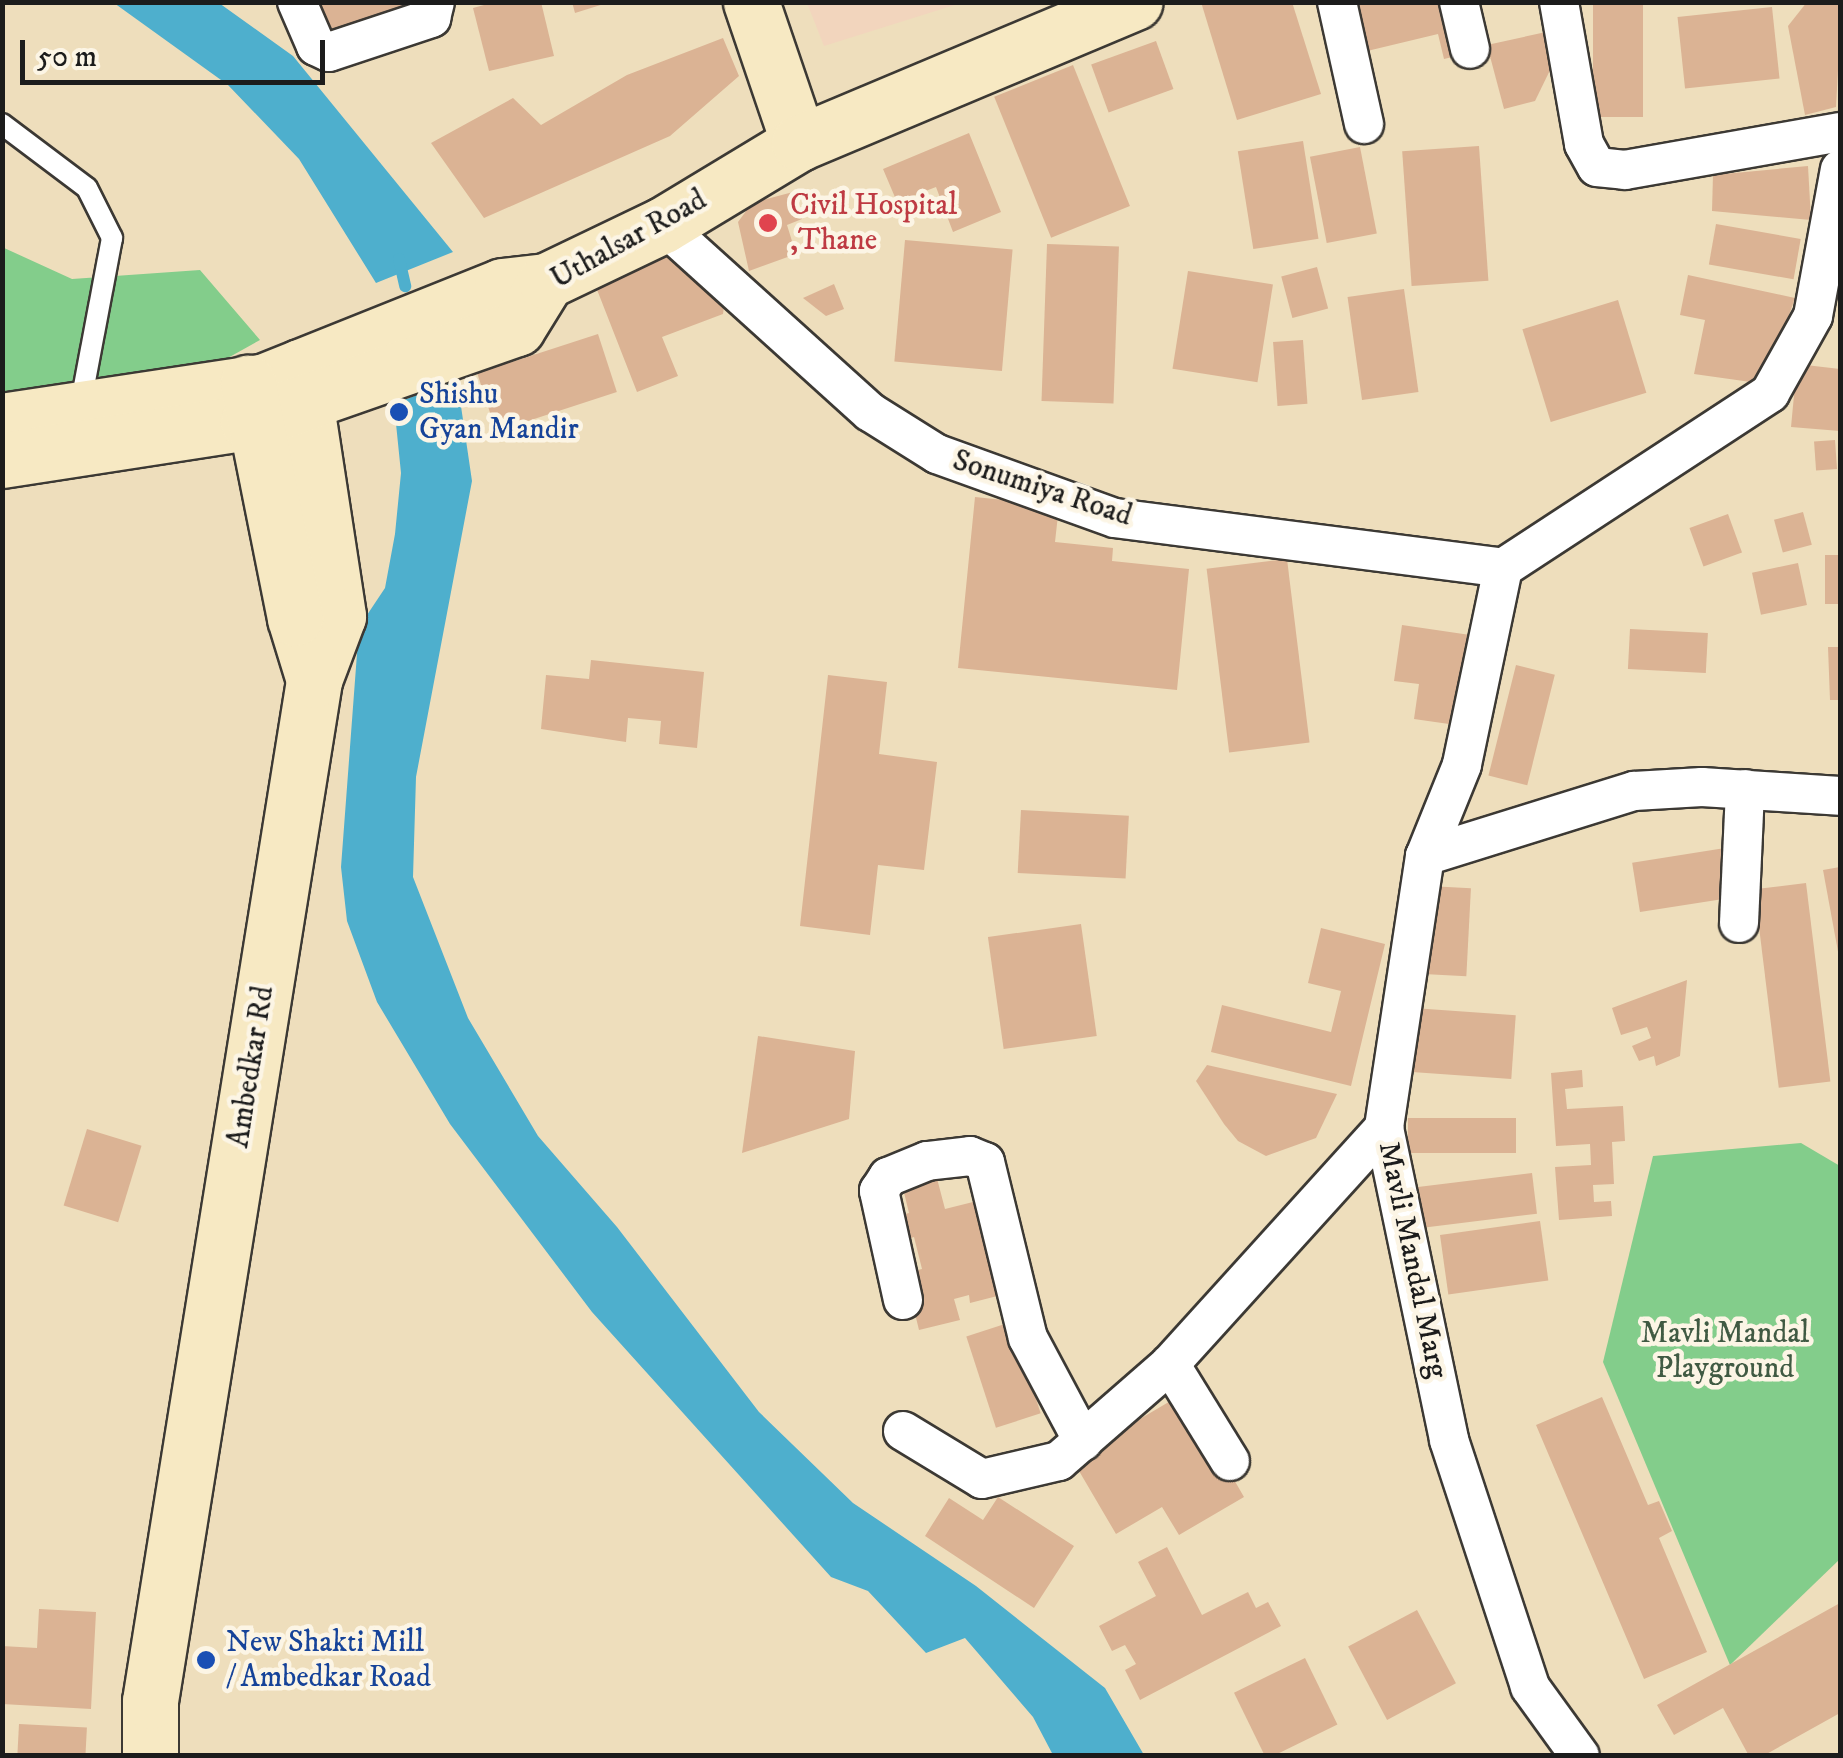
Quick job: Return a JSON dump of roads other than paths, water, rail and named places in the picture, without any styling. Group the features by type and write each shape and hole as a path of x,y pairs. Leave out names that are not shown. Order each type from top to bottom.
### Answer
{"main road":[{"path":"751,2 798,143"},
{"name":"Uthalsar Road","path":"2,460 76,432 251,402 304,384 516,328 546,280 663,226 798,143 1135,2"},
{"path":"304,384 338,616 314,680"},
{"name":"Ambedkar Rd","path":"150,1756 150,1701 314,680 295,618 251,402"},
{"path":"2,421 76,432"}],"street":[{"path":"297,2 316,46 329,52 431,18 435,2"},
{"path":"1338,2 1364,124"},
{"path":"1460,2 1470,49"},
{"path":"1559,2 1584,144 1597,167 1625,170 1840,132"},
{"path":"1503,568 1770,393 1827,319 1840,169"},
{"name":"Sonumiya Road","path":"663,226 870,412 937,454 1114,518 1503,568"},
{"name":"Mavli Mandal Marg","path":"1503,568 1462,765 1426,856 1384,1128 1449,1440 1530,1688 1580,1756"},
{"path":"1426,856 1634,791 1744,790 1840,796"},
{"path":"1738,923 1744,790"},
{"path":"903,1431 982,1480 1059,1461 1170,1364 1384,1128"},
{"path":"903,1300 879,1191 888,1176 928,1161 970,1156 986,1162 1028,1338 1083,1440"},
{"path":"1170,1364 1230,1462"}],"lane":[{"path":"2,124 87,188 112,238 76,432"}],"water":[{"path":"114,3 219,3 293,56 453,252 376,283 299,159 228,85"},
{"path":"457,379 472,481 416,777 413,877 468,1018 538,1136 617,1227 759,1412 853,1503 976,1586 1105,1688 1144,1755 1053,1755 1033,1717 965,1638 926,1653 868,1591 831,1577 592,1312 450,1124 377,1002 347,921 341,867 359,627 385,588 395,534 401,473 394,404"}],"waterway":[{"path":"399,259 405,286"}],"place":[{"name":"Civil Hospital ,Thane","path":"768,223"},
{"name":"Shishu Gyan Mandir","path":"399,412"},
{"name":"New Shakti Mill / Ambedkar Road","path":"206,1660"}],"park label":[{"name":"Mavli Mandal Playground","path":"1725,1351"}]}
